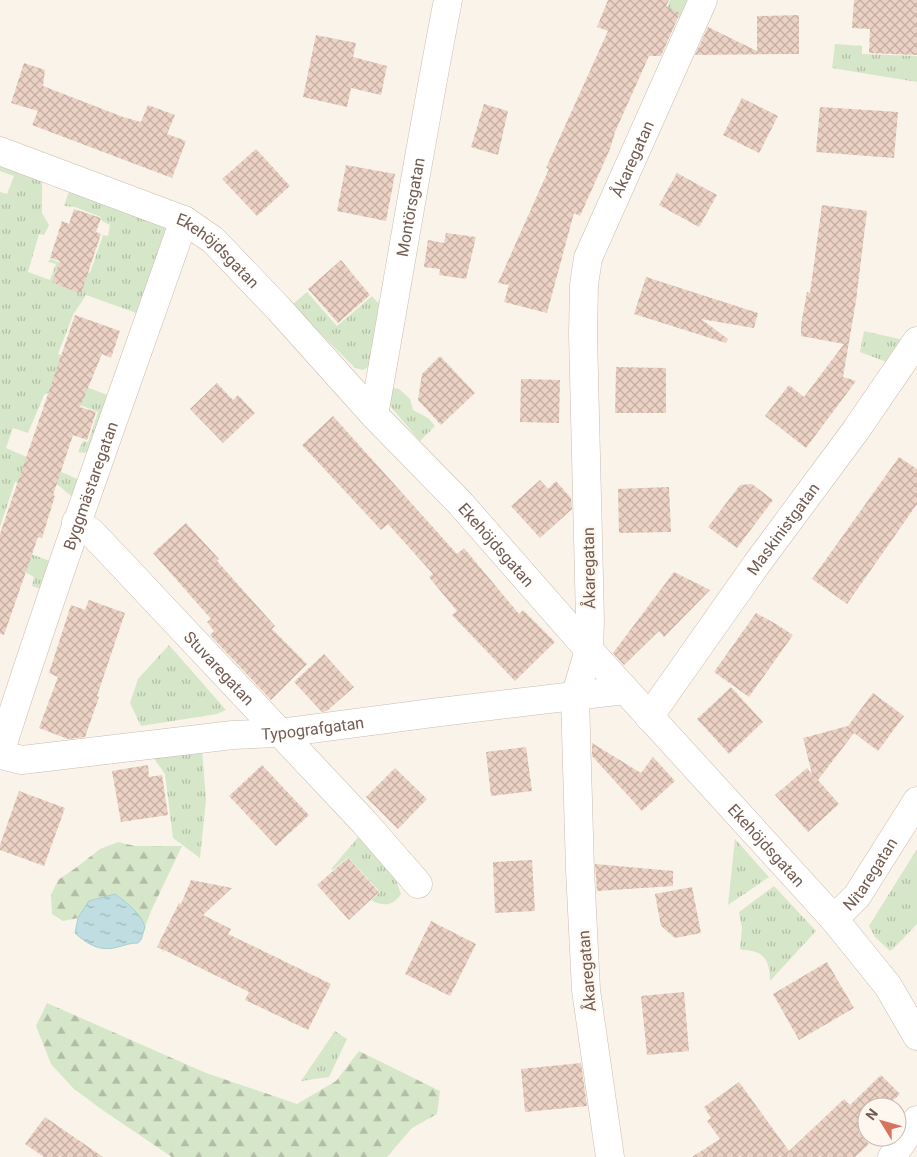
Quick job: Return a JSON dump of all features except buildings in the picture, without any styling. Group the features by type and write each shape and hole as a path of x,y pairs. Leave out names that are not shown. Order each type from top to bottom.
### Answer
{"street":[{"name":"Montörsgatan","path":"374,414 416,168 448,0"},
{"name":"Åkaregatan","path":"610,1157 586,990 580,870 575,696 589,650 590,599 583,334 584,285 588,258 703,0"},
{"name":"Ekehöjdsgatan","path":"0,151 184,220 213,240 374,414 460,503 649,717 834,919 888,986 917,1036"},
{"name":"Byggmästaregatan","path":"0,754 76,522 98,468 184,220"},
{"name":"Maskinistgatan","path":"649,717 756,565 856,430 917,341"},
{"name":"Stuvaregatan","path":"76,522 91,532 364,822 418,884"},
{"name":"Typografgatan","path":"0,754 22,760 232,735 280,733 625,690"},
{"name":"Nitaregatan","path":"834,919 857,896 917,801"},
{"path":"892,1157 917,1120"}],"green space":[{"path":"670,0 690,0 680,18 666,11"},
{"path":"835,44 862,46 862,54 917,56 917,82 832,68"},
{"path":"0,164 42,177 42,213 49,225 44,235 39,234 28,272 50,280 56,264 48,262 50,259 90,273 103,235 108,236 110,225 102,221 101,217 75,207 64,206 69,191 167,227 139,314 86,295 73,315 58,354 75,361 71,381 110,396 90,449 85,453 78,452 83,441 88,442 98,412 48,393 44,395 28,433 13,428 6,448 82,481 73,496 55,484 22,484 15,482 0,527 0,192 7,194 14,176 0,171"},
{"path":"307,292 337,326 372,296 377,302 384,301 370,366 363,370 355,368 292,305"},
{"path":"864,331 899,339 904,343 889,363 860,352"},
{"path":"392,388 399,389 410,399 413,410 428,418 435,426 420,441 390,406"},
{"path":"0,543 53,562 44,590 32,586 34,577 25,572"},
{"path":"169,645 226,710 217,714 141,726 130,703 138,679"},
{"path":"202,750 206,799 200,858 173,838 165,774 153,757"},
{"path":"360,835 391,867 401,894 391,903 380,904 371,900 380,892 348,857 333,870 331,869"},
{"path":"735,839 769,877 728,905"},
{"path":"118,842 135,846 182,846 145,927 136,912 115,894 89,901 78,918 63,921 52,914 51,895 58,880 100,849"},
{"path":"917,849 917,924 890,951 875,937 869,926"},
{"path":"774,886 816,931 770,981 769,967 765,958 752,951 740,949 742,928 739,912"},
{"path":"47,1003 206,1073 297,1104 336,1081 359,1051 440,1091 437,1114 412,1128 387,1157 172,1157 73,1088 51,1064 36,1026"},
{"path":"335,1031 347,1039 329,1077 301,1081"}],"water":[{"path":"115,894 133,908 145,927 141,940 138,943 106,949 100,948 85,941 75,933 78,918 89,901"}]}
